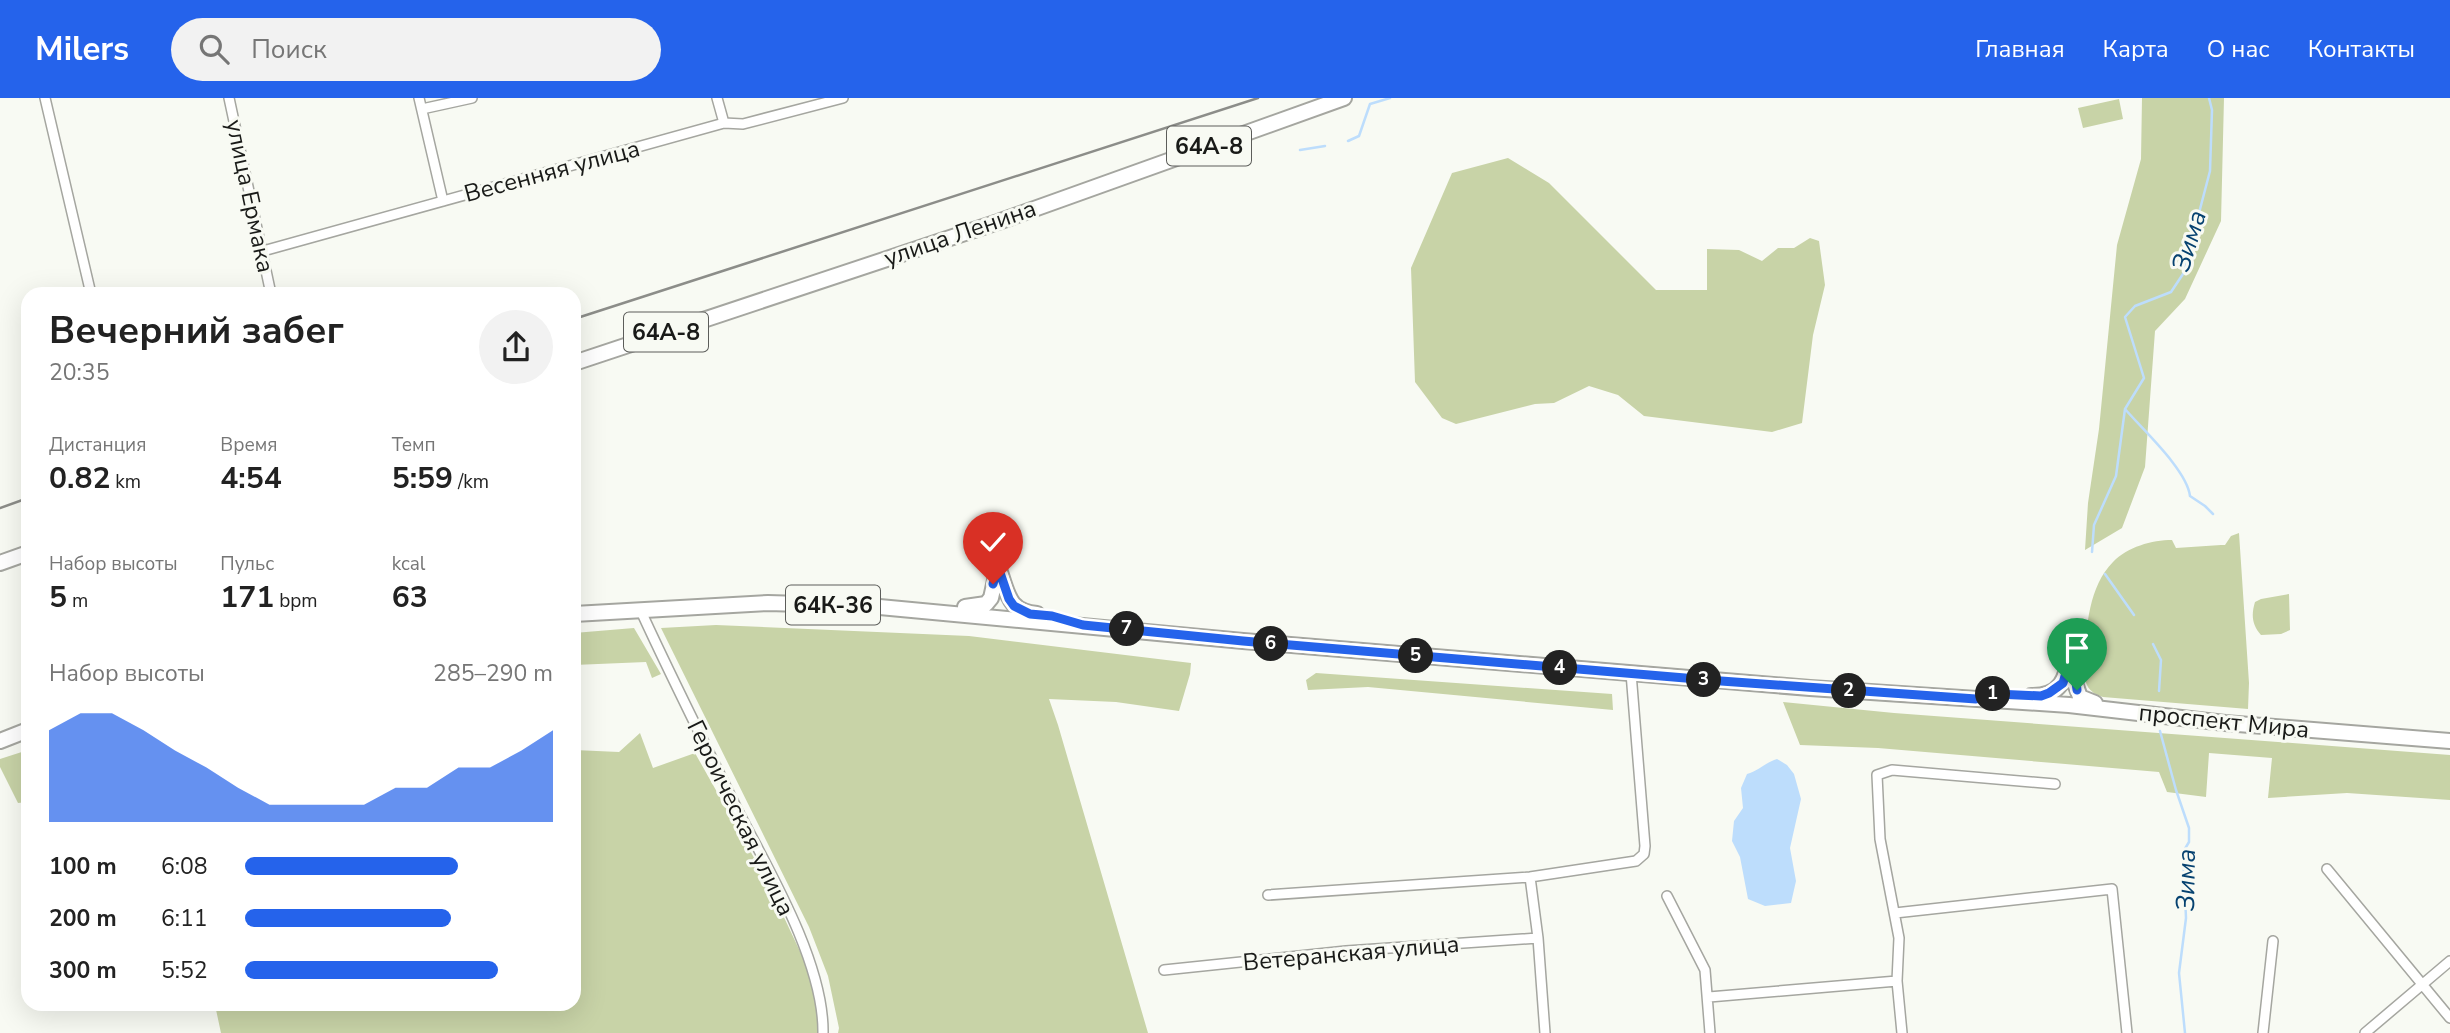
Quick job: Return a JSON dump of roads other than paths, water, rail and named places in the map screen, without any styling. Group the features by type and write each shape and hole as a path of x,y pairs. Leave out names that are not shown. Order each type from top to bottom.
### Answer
{"main road":[{"name":"улица Ленина","path":"581,361 998,222 1344,98"},
{"path":"0,563 21,556"},
{"path":"922,611 944,606 971,607 986,604 991,598 997,565"},
{"path":"997,565 1002,618"},
{"path":"997,565 1014,606 1030,614 1052,616 1083,625"},
{"name":"проспект Мира","path":"581,613 768,603 922,611 1631,673 2068,705 2225,723 2450,741"},
{"path":"1976,699 1996,694 2041,696 2049,693 2063,683 2072,652"},
{"path":"2068,705 2072,652"},
{"path":"2072,652 2075,684 2080,697 2091,703 2122,706 2140,713"},
{"path":"0,741 21,733"}],"street":[{"path":"45,98 89,287"},
{"name":"улица Ермака","path":"229,98 270,287"},
{"path":"419,98 443,201"},
{"path":"422,110 472,98"},
{"path":"717,98 724,123"},
{"name":"Весенняя улица","path":"263,251 724,123 743,124 843,98"},
{"name":"Героическая улица","path":"640,609 797,932 816,983 823,1033"},
{"path":"1268,895 1530,877 1636,861 1644,854 1631,673"},
{"path":"1902,1033 1897,981 1899,938 1880,839 1877,775 1892,770 2055,784"},
{"path":"2326,869 2450,1018"},
{"path":"1530,877 1538,938 1545,1033"},
{"path":"1895,913 2112,889 2127,1033"},
{"path":"1667,896 1705,970 1710,1033"},
{"name":"Ветеранская улица","path":"1164,970 1346,951 1538,938"},
{"path":"2263,1033 2273,941"},
{"path":"2365,1033 2450,961"},
{"path":"1709,997 1897,981"}],"water":[{"path":"1777,759 1787,765 1794,774 1801,799 1790,848 1796,881 1791,903 1765,906 1748,899 1740,857 1732,841 1734,821 1743,808 1741,788 1747,774"}],"waterway":[{"path":"1348,141 1359,136 1370,104 1390,98"},
{"name":"Зима","path":"2092,552 2094,525 2116,476 2125,409 2144,378 2125,317 2135,306 2171,292 2183,274 2210,171 2212,110 2209,98"},
{"path":"1300,150 1325,146"},
{"path":"2125,409 2173,463 2190,496 2213,514"},
{"name":"Зима","path":"2105,574 2134,615"},
{"name":"Зима","path":"2153,644 2161,660 2159,691"},
{"name":"Зима","path":"2160,731 2189,828 2189,842 2183,852 2186,918 2179,973 2185,1033"}],"railway":[{"path":"581,317 1258,98"},
{"path":"0,508 21,500"}]}
